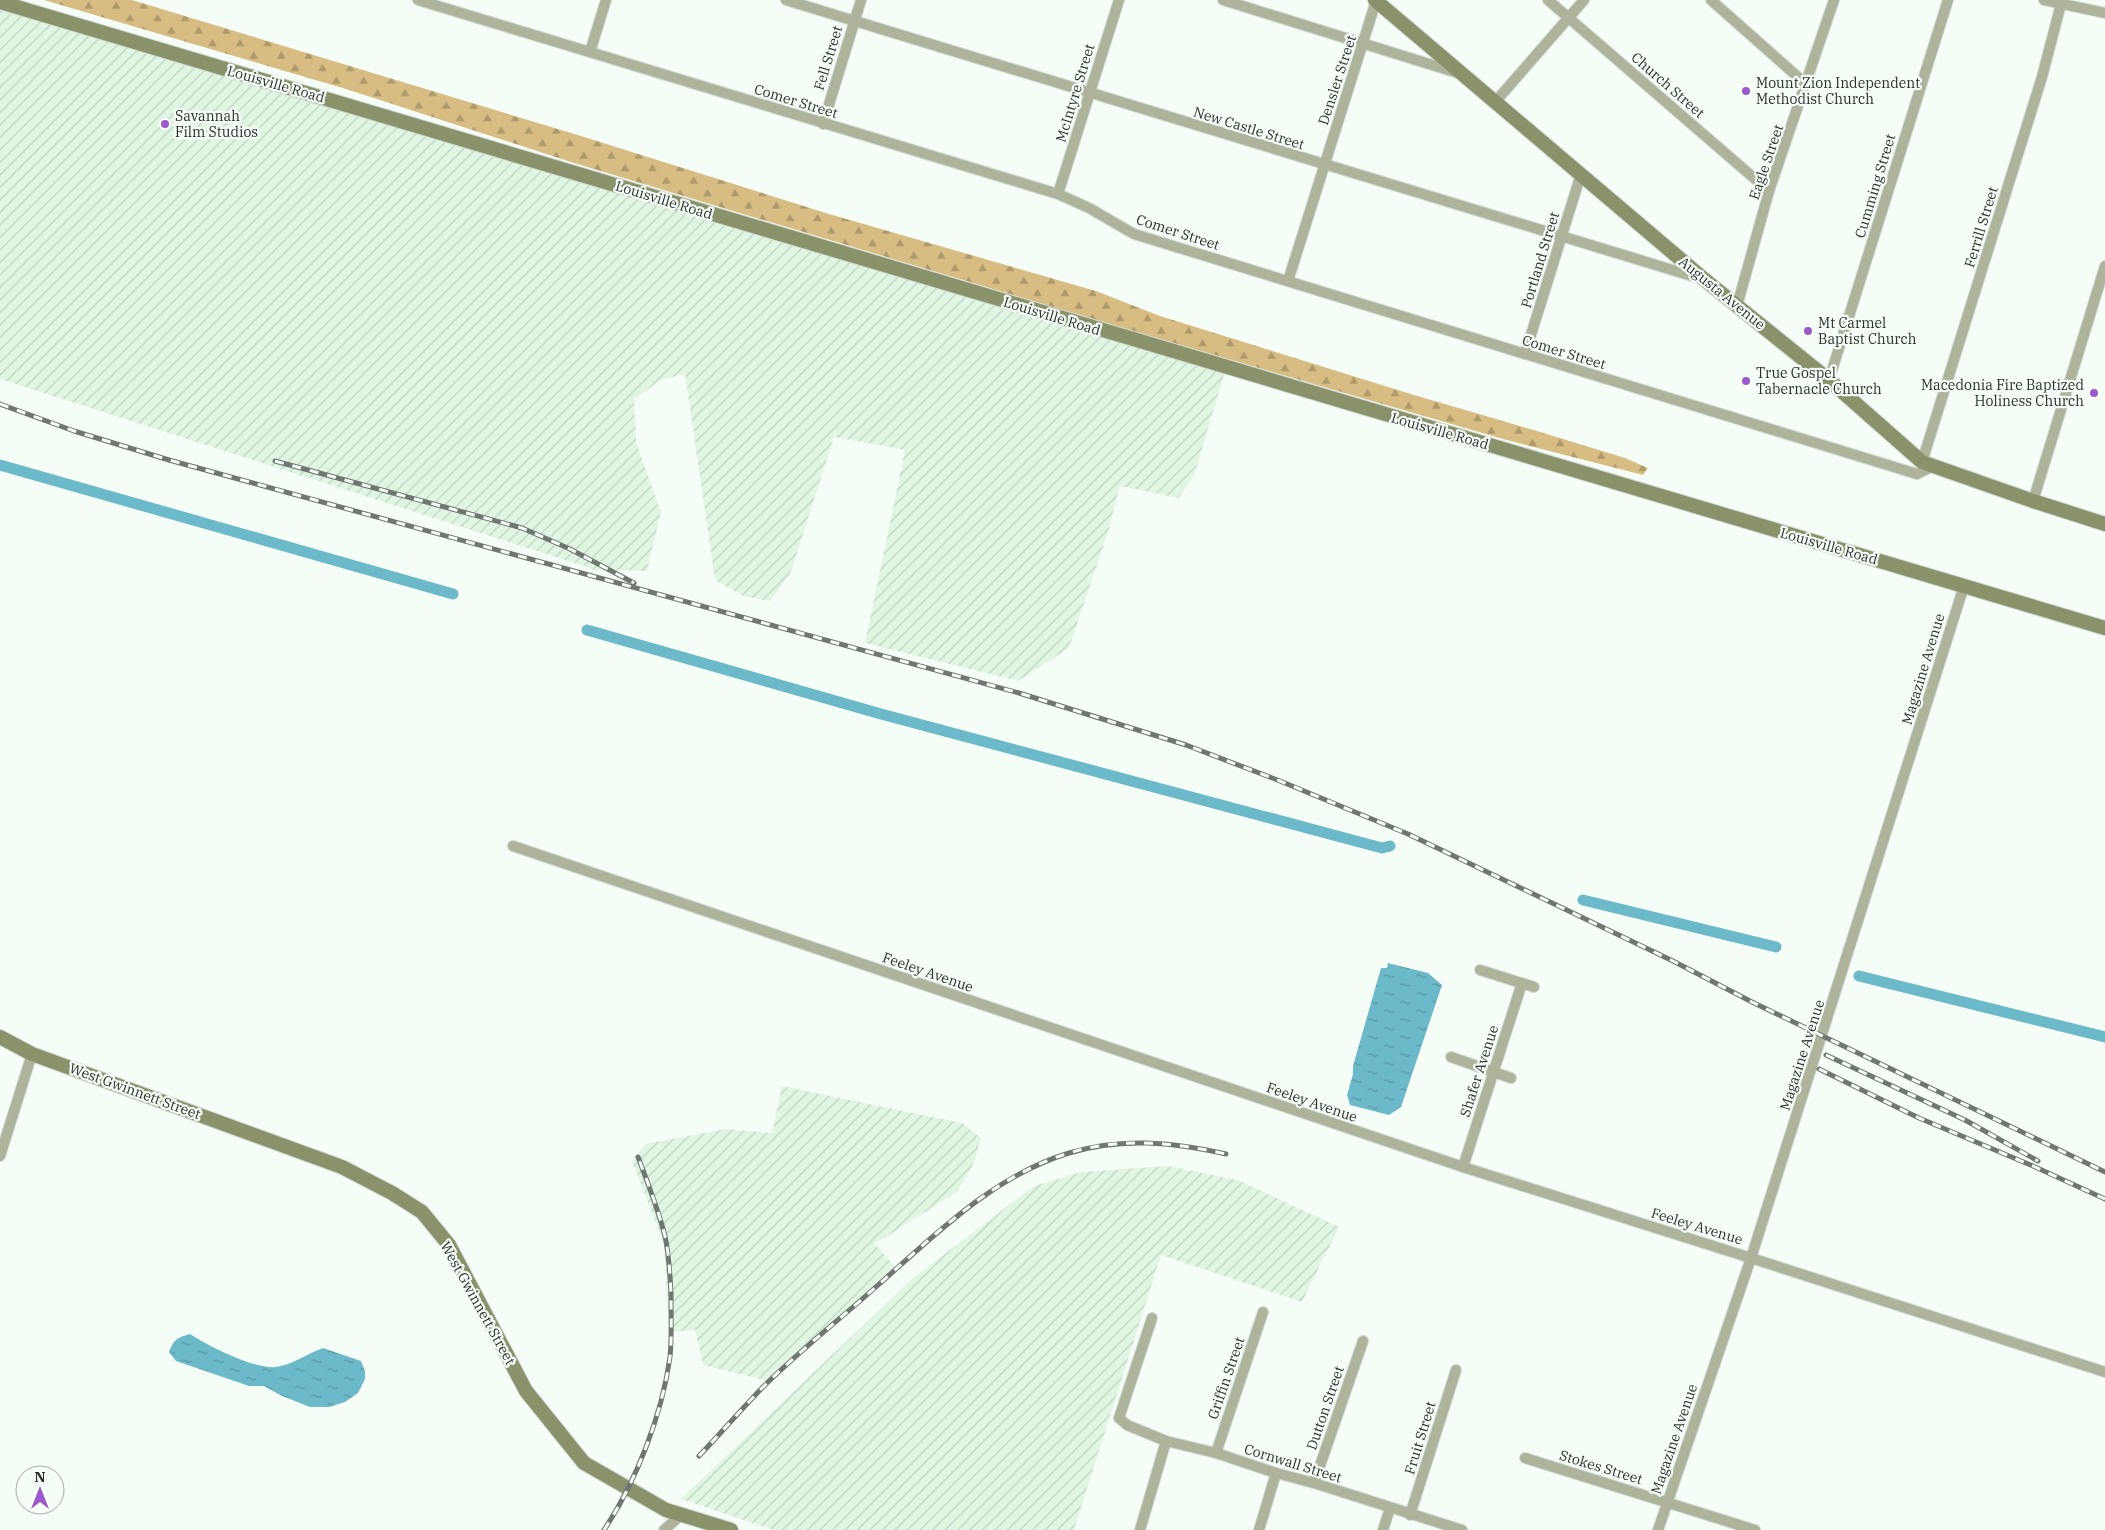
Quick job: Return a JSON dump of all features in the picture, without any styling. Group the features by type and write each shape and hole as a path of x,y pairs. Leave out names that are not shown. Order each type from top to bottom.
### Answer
{"main road":[{"name":"Augusta Avenue","path":"1375,1 1496,101 1705,280 1829,380 1927,464 2105,524"},
{"name":"Louisville Road","path":"0,2 2105,628"},
{"name":"West Gwinnett Street","path":"0,1037 32,1054 342,1168 392,1193 422,1212 449,1245 526,1391 584,1463 666,1510 731,1530"}],"street":[{"name":"Comer Street","path":"418,0 1058,194 1089,208 1134,234 1917,474 1927,464"},
{"path":"590,52 606,0"},
{"name":"New Castle Street","path":"786,0 1705,280"},
{"name":"Fell Street","path":"823,124 861,0"},
{"name":"McIntyre Street","path":"1058,194 1119,0"},
{"path":"1223,0 1462,74"},
{"name":"Church Street","path":"1548,0 1769,191"},
{"path":"1496,101 1584,0"},
{"path":"1711,0 1806,85"},
{"name":"Eagle Street","path":"1737,306 1769,191 1834,0"},
{"name":"Cumming Street","path":"1829,380 1948,0"},
{"path":"2044,0 2062,2 2105,14"},
{"name":"Densler Street","path":"1288,281 1323,165 1364,43 1375,1"},
{"name":"Ferrill Street","path":"1927,464 2042,77 2062,2"},
{"name":"Portland Street","path":"1525,354 1581,174"},
{"path":"2033,501 2105,266"},
{"name":"Magazine Avenue","path":"1658,1530 1751,1258 1964,586"},
{"name":"Feeley Avenue","path":"513,846 1463,1168 2105,1372"},
{"path":"1480,970 1534,987"},
{"name":"Shafer Avenue","path":"1463,1168 1522,983"},
{"path":"0,1156 32,1054"},
{"path":"1452,1057 1512,1078"},
{"name":"Griffin Street","path":"1216,1453 1263,1312"},
{"name":"Cornwall Street","path":"1152,1318 1119,1418 1127,1425 1166,1440 1216,1453 1276,1474 1314,1483 1462,1530"},
{"name":"Dutton Street","path":"1314,1483 1363,1341"},
{"name":"Fruit Street","path":"1410,1515 1456,1370"},
{"path":"1140,1530 1166,1440"},
{"name":"Stokes Street","path":"1525,1458 1755,1530"},
{"path":"1259,1530 1276,1474"},
{"path":"1383,1530 1390,1508"},
{"path":"664,1530 681,1515"},
{"path":"676,1530 681,1515"}],"shaded area":[{"path":"0,1 1226,368 1194,476 1178,498 1120,486 1109,529 1069,648 1018,681 865,643 905,450 834,437 791,572 770,601 743,596 715,580 685,374 661,380 634,399 636,442 661,512 647,571 596,570 0,379"},
{"path":"782,1086 962,1123 981,1138 973,1165 957,1192 875,1244 897,1269 768,1381 703,1365 695,1330 669,1332 664,1244 632,1161 645,1144 726,1129 772,1133"},
{"path":"1168,1166 1238,1180 1339,1227 1302,1302 1161,1255 1074,1530 774,1530 681,1499 913,1278 1034,1186 1081,1172"}],"green space":[{"path":"44,0 132,0 581,136 829,214 1096,291 1160,316 1625,458 1648,468 1643,475 1503,439 1156,338 574,163 346,89"}],"water":[{"path":"1388,963 1428,973 1442,985 1401,1107 1389,1115 1350,1105 1347,1095 1353,1074 1353,1066 1381,968 1387,968"},
{"path":"190,1334 232,1356 267,1367 288,1364 323,1348 361,1361 365,1371 365,1379 358,1393 345,1402 329,1407 310,1407 282,1396 264,1386 249,1386 176,1361 169,1352 172,1345 179,1338"}],"waterway":[{"path":"0,465 453,594"},
{"path":"587,630 881,714 1382,848 1390,846"},
{"path":"1583,900 1776,947"},
{"path":"1859,976 2105,1037"}],"railway":[{"path":"0,404 74,431 169,460 1019,693 1186,745 1280,781 1408,834 2105,1172"},
{"path":"275,461 522,528 570,549 634,583"},
{"path":"1826,1055 1965,1120 2038,1161"},
{"path":"1819,1069 1919,1118 2033,1166 2105,1199"},
{"path":"699,1456 761,1389 804,1350 966,1209 1015,1176 1041,1163 1069,1153 1108,1145 1128,1143 1167,1144 1226,1154"},
{"path":"604,1530 627,1491 646,1447 661,1402 670,1357 671,1293 665,1236 638,1157"}],"place":[{"name":"Mount Zion Independent Methodist Church","path":"1746,91"},
{"name":"Savannah Film Studios","path":"165,124"},
{"name":"Mt Carmel Baptist Church","path":"1808,331"},
{"name":"True Gospel Tabernacle Church","path":"1746,381"},
{"name":"Macedonia Fire Baptized Holiness Church","path":"2094,393"}]}
